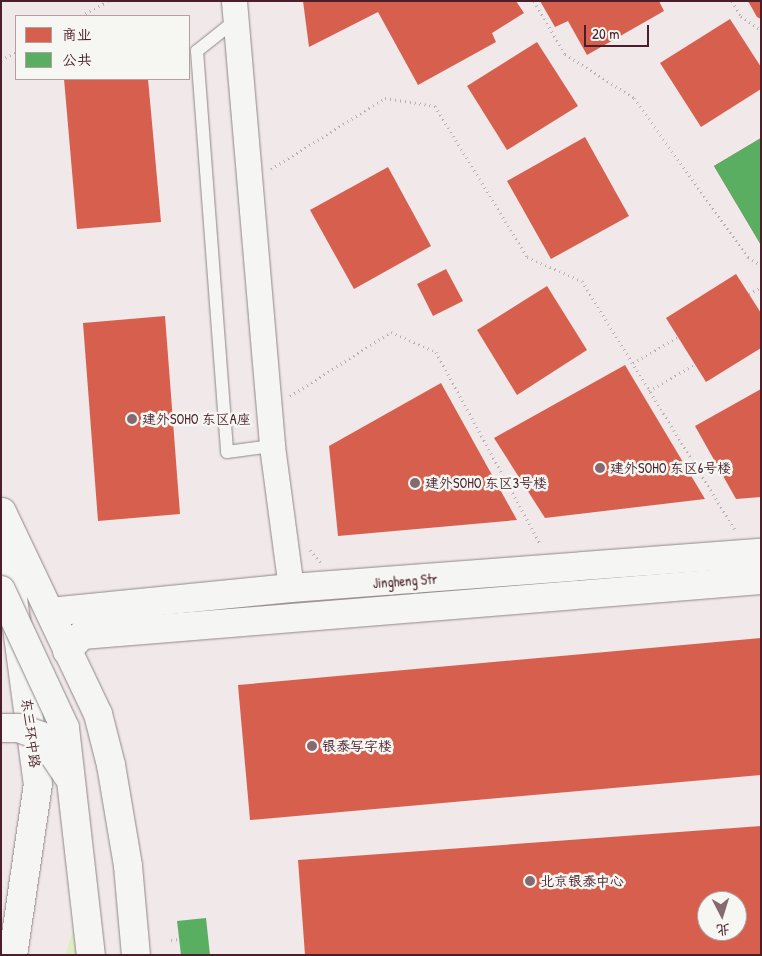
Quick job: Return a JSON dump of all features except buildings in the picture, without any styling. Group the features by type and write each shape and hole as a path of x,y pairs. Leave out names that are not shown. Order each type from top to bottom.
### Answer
{"main road":[{"path":"2,512 98,714 111,765 136,955"},
{"name":"东三环中路","path":"2,512 38,784 13,955"},
{"name":"Jingheng Str","path":"50,612 291,588 761,554"},
{"name":"Jingheng Str","path":"67,651 82,635 761,580"},
{"path":"1,590 65,728 91,955"},
{"path":"1,728 18,728 41,736 72,784"}],"street":[{"path":"235,11 272,446 291,588"}],"lane":[{"path":"235,11 197,51 227,452 272,446"}],"path":[{"path":"83,15 108,1"},
{"path":"534,1 565,54 634,98 748,257 761,265"},
{"path":"732,1 741,16 761,30"},
{"path":"1,60 15,53"},
{"path":"266,162 267,172 384,98 435,106 526,257 582,281 738,535 728,535"},
{"path":"749,294 761,287"},
{"path":"290,396 391,332 436,352 544,550 534,551"},
{"path":"633,363 678,337"},
{"path":"649,391 695,364"},
{"path":"288,386 290,406"},
{"path":"304,542 326,570"},
{"path":"171,940 179,939"}],"shaded area":[{"path":"1,1 761,1 761,955 1,955"}],"green space":[{"path":"77,918 80,955 66,955 66,953"}],"place":[{"name":"建外SOHO 东区A座","path":"132,419"},
{"name":"建外SOHO 东区6号楼","path":"600,468"},
{"name":"建外SOHO 东区3号楼","path":"415,483"},
{"name":"银泰写字楼","path":"312,746"},
{"name":"北京银泰中心","path":"530,881"}]}
